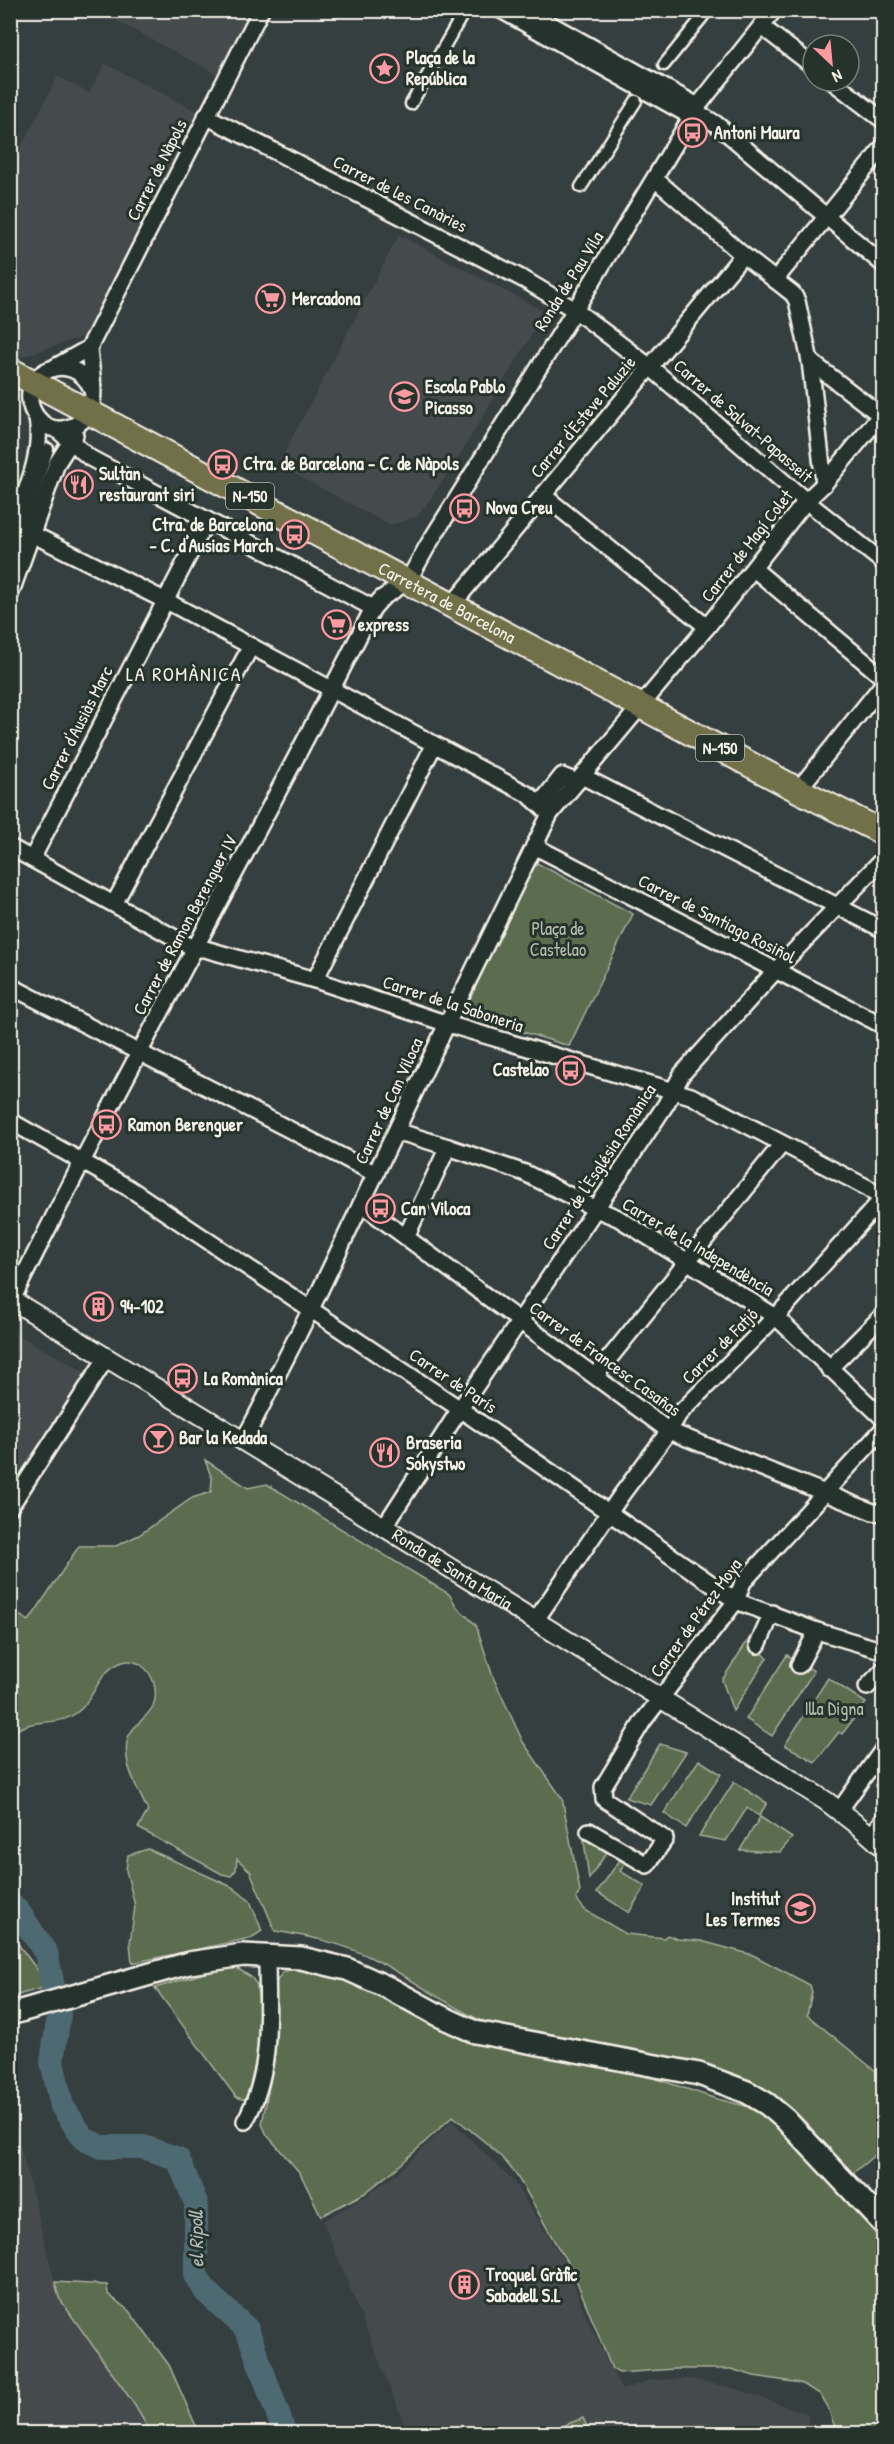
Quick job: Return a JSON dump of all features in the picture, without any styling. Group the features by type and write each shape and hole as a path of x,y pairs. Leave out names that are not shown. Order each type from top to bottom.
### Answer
{"main road":[{"name":"Carretera de Barcelona","path":"10,370 87,408 798,790 884,833"},
{"path":"10,2014 189,1963 225,1957 267,1955 315,1960 347,1969 390,1988 438,2016 475,2032 699,2074 727,2083 758,2098 784,2119 884,2224"}],"street":[{"name":"Carrer de Nàpols","path":"89,348 261,10"},
{"path":"411,104 465,10"},
{"path":"501,10 695,111"},
{"path":"525,10 716,124 884,265"},
{"path":"664,64 708,10"},
{"name":"Ronda de Pau Vila","path":"408,580 695,111 774,10"},
{"path":"761,26 801,57"},
{"path":"848,93 884,121"},
{"path":"581,187 636,101"},
{"name":"Carrer de les Canàries","path":"206,116 525,280 575,310"},
{"path":"775,280 884,146"},
{"path":"655,179 743,255 793,294 797,301 810,361 824,484"},
{"name":"Carrer d'Esteve Paluzie","path":"452,605 743,255"},
{"name":"Carrer de Salvat-Papasseit","path":"575,310 650,367 806,501 884,562"},
{"path":"89,348 46,371 35,382 30,397 33,411 42,423 56,429 90,458 373,608"},
{"path":"87,408 89,348"},
{"path":"810,361 882,415"},
{"path":"19,531 71,442 87,408 88,381 74,369 55,367"},
{"path":"56,429 87,408"},
{"name":"Carrer de Magí Colet","path":"642,706 754,569 806,501 824,484 882,415"},
{"path":"10,566 43,451 37,418"},
{"path":"43,451 54,451 57,463"},
{"path":"10,596 19,531 16,504 43,451"},
{"path":"543,495 707,627"},
{"name":"Carrer d'Ausiàs Marc","path":"32,859 207,520"},
{"path":"19,531 251,646 529,795 545,809"},
{"path":"754,569 884,678"},
{"name":"Carrer de Ramon Berenguer IV","path":"11,1296 332,690 373,608 382,598 408,580"},
{"path":"114,904 251,646"},
{"path":"798,790 884,683"},
{"name":"Carrer de Can Viloca","path":"243,1442 311,1309 534,846 545,809 579,779 642,706"},
{"path":"315,980 434,745"},
{"path":"579,779 884,930"},
{"name":"Carrer de Santiago Rosiñol","path":"534,846 763,966 776,970 884,1026"},
{"name":"Carrer de la Saboneria","path":"10,847 195,949 205,949 315,980 447,1024 691,1096 868,1188 883,1199"},
{"name":"Carrer de l'Església Romànica","path":"384,1527 460,1408 666,1104 682,1074 776,970 884,858"},
{"path":"10,986 376,1174"},
{"name":"Carrer de París","path":"10,1121 129,1188 460,1408 736,1600 818,1631 884,1651"},
{"name":"Carrer de la Independència","path":"395,1134 406,1134 525,1173 618,1218 776,1317 884,1419"},
{"path":"595,1376 782,1144"},
{"path":"406,1237 448,1147"},
{"name":"Carrer de Fatjó","path":"535,1621 608,1513 669,1431 679,1413 776,1317 883,1199"},
{"name":"Carrer de Francesc Casañas","path":"362,1204 669,1431 873,1512 884,1513"},
{"name":"Ronda de Santa Maria","path":"11,1296 839,1811 877,1842"},
{"path":"829,1369 884,1314"},
{"path":"10,1507 107,1357"},
{"name":"Carrer de Pérez Moya","path":"589,1832 647,1865 665,1839 604,1798 603,1787 643,1721 736,1600 743,1582 884,1428"},
{"path":"758,1645 772,1613"},
{"path":"799,1665 818,1631"},
{"path":"867,1687 884,1669"},
{"path":"839,1811 884,1748"},
{"path":"877,1842 884,1819"},
{"path":"245,2121 259,2091 267,2056 267,1955"}],"shaded area":[{"path":"98,11 261,11 226,79"},
{"path":"105,64 206,116 97,332 21,357 11,351 10,152 17,155 58,76 89,93"},
{"name":"Escola Pablo Picasso","path":"399,235 543,311 535,329 453,466 418,516 390,525 278,465"},
{"path":"11,1331 86,1373 11,1492"},
{"path":"10,2106 59,2298 134,2404 151,2433 11,2433"},
{"path":"452,2121 513,2181 565,2262 589,2324 622,2390 650,2380 691,2379 733,2388 808,2414 808,2433 590,2433 583,2418 545,2433 408,2433 323,2221 371,2193 397,2173"}],"green space":[{"name":"Plaça de Castelao","path":"533,861 633,914 569,1046 461,1013"},
{"path":"205,1460 248,1488 267,1484 449,1594 457,1607 476,1625 493,1677 523,1742 562,1798 580,1891 576,1899 585,1910 626,1934 664,1938 667,1935 678,1939 701,1941 753,1955 810,1985 812,1992 807,2015 883,2077 883,2148 852,2174 813,2130 781,2099 745,2079 704,2065 505,2030 471,2016 364,1954 327,1941 275,1931 250,1871 237,1859 236,1870 231,1876 222,1874 138,1828 148,1811 136,1787 127,1760 127,1742 131,1732 150,1711 155,1700 152,1678 139,1664 125,1661 113,1667 103,1677 82,1708 72,1716 33,1724 11,1732 11,1610 29,1621 79,1546 116,1546 139,1535 192,1498 211,1492 212,1479"},
{"name":"Illa Digna","path":"750,1637 767,1658 733,1711 722,1680"},
{"name":"Illa Digna","path":"787,1655 814,1671 772,1736 746,1719"},
{"name":"Illa Digna","path":"828,1678 866,1703 842,1734 839,1732 815,1762 785,1745"},
{"path":"660,1744 686,1752 651,1805 626,1798"},
{"path":"699,1760 721,1774 686,1828 664,1813"},
{"path":"734,1782 767,1803 759,1816 747,1808 726,1841 699,1836"},
{"path":"760,1817 792,1838 780,1852 740,1850"},
{"path":"583,1833 607,1852 589,1879"},
{"path":"148,1849 232,1887 250,1901 262,1931 251,1938 132,1963 130,1943 135,1906 126,1870 128,1855"},
{"path":"620,1860 625,1863 620,1871 645,1886 629,1913 597,1892"},
{"path":"10,1933 38,1971 46,1987 11,1997"},
{"path":"235,1967 251,1977 257,1985 262,2039 252,2102 236,2097 155,1988 208,1972"},
{"path":"297,1968 333,1974 367,1987 461,2039 657,2079 717,2099 754,2108 795,2143 883,2242 883,2433 837,2433 827,2405 820,2394 800,2383 754,2376 731,2369 674,2369 619,2373 612,2369 571,2267 522,2183 501,2156 453,2116 398,2167 365,2193 321,2216 300,2173 267,2135 262,2124 274,2060 276,1982 283,1972"},
{"path":"55,2282 107,2285 108,2294 129,2311 169,2365 199,2433 151,2433 134,2404 59,2298"},
{"path":"583,2418 590,2433 545,2433"}],"waterway":[{"name":"el Ripoll","path":"10,1904 18,1911 46,1953 59,2015 52,2062 62,2106 84,2139 102,2147 144,2147 178,2159 196,2203 196,2275 206,2292 247,2329 285,2434"}],"place":[{"name":"Plaça de la República","path":"385,68"},
{"name":"Antoni Maura","path":"693,133"},
{"name":"Mercadona","path":"271,299"},
{"name":"Escola Pablo Picasso","path":"404,397"},
{"name":"Ctra. de Barcelona - C. de Nàpols","path":"222,464"},
{"name":"Sultan restaurant siri","path":"78,484"},
{"name":"Nova Creu","path":"465,508"},
{"name":"Ctra. de Barcelona - C. d'Ausias March","path":"294,535"},
{"name":"express","path":"337,625"},
{"name":"Castelao","path":"570,1070"},
{"name":"Ramon Berenguer","path":"107,1125"},
{"name":"Can Viloca","path":"380,1209"},
{"name":"94-102","path":"99,1307"},
{"name":"La Romànica","path":"183,1379"},
{"name":"Bar la Kedada","path":"158,1438"},
{"name":"Braseria Sokystwo","path":"385,1453"},
{"name":"Institut Les Termes","path":"801,1909"},
{"name":"Troquel Gràfic Sabadell S.L","path":"465,2285"}],"district":[{"name":"LA ROMÀNICA","path":"184,674"}]}
